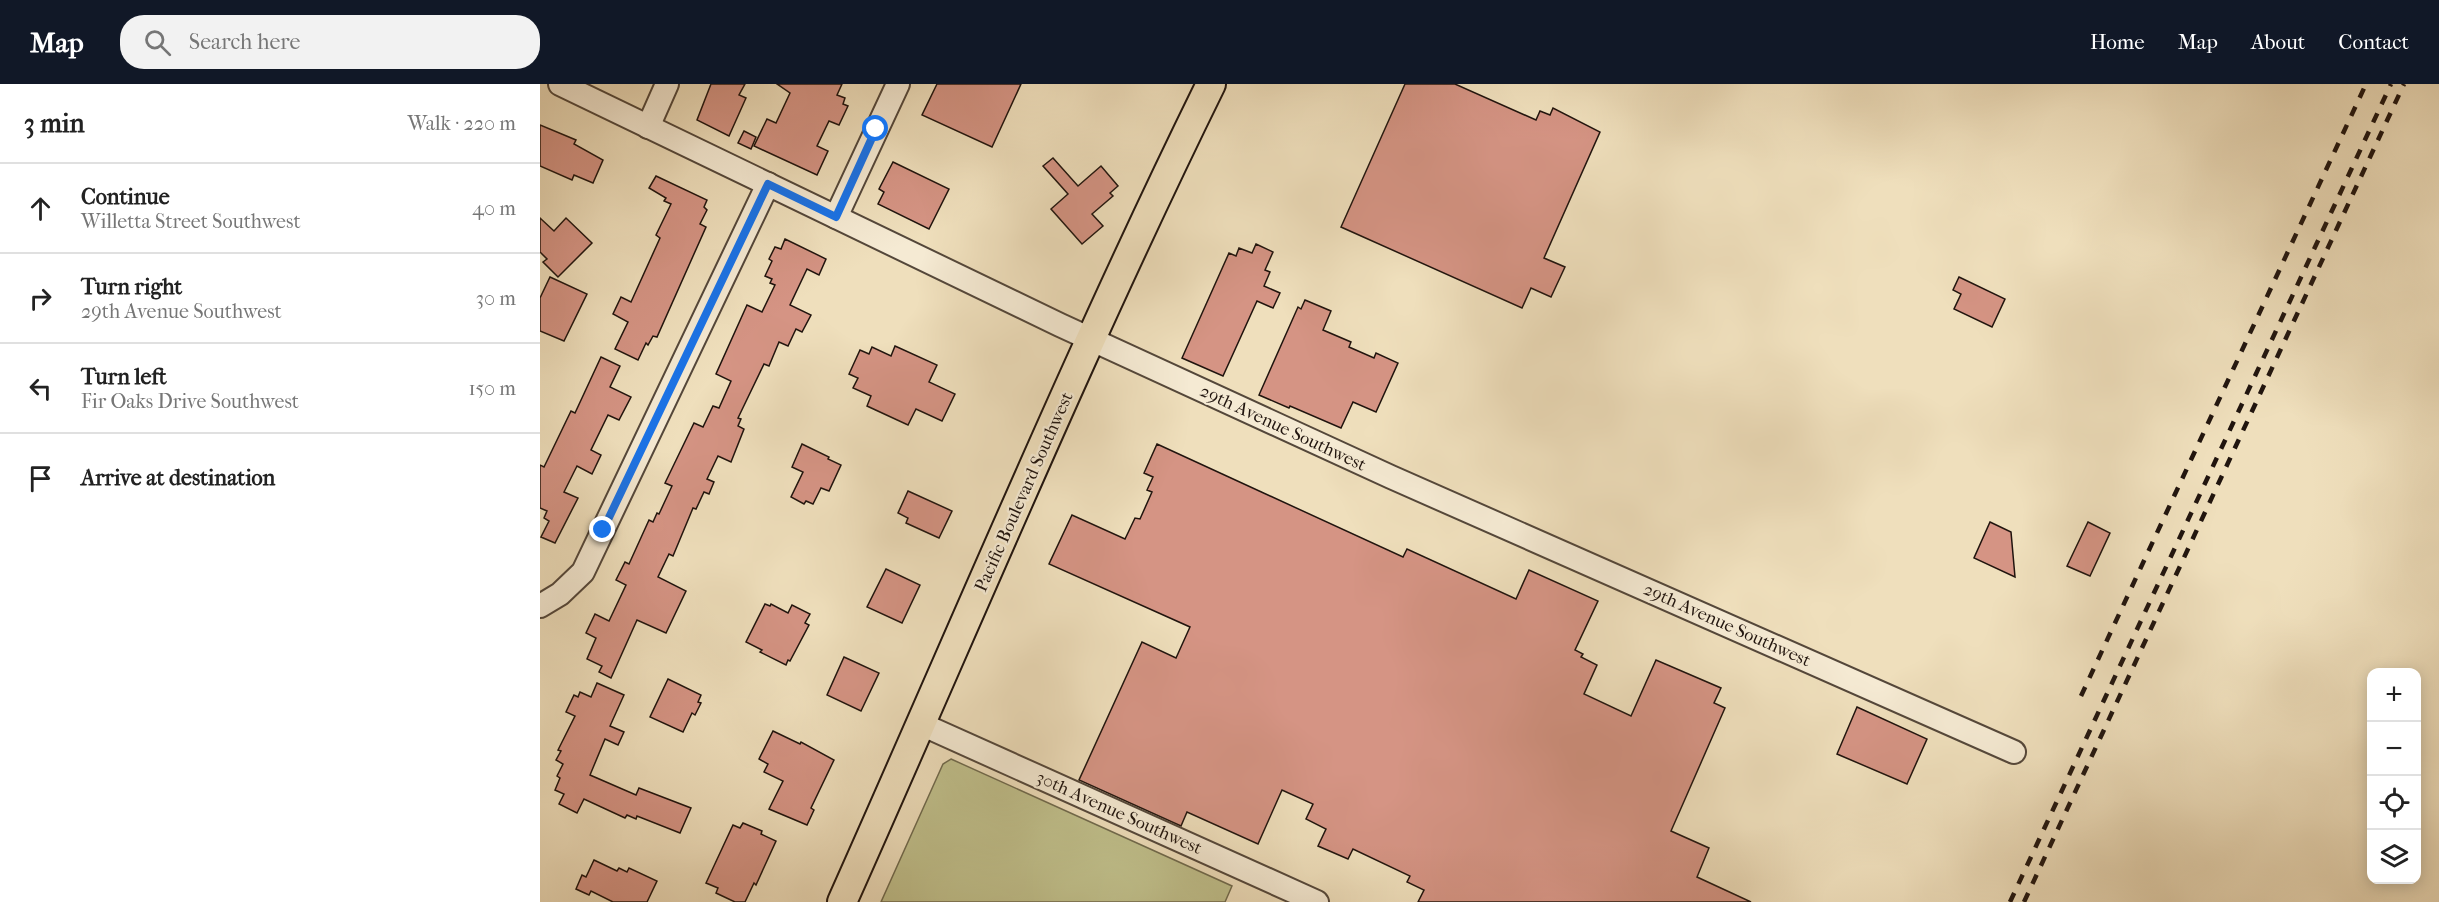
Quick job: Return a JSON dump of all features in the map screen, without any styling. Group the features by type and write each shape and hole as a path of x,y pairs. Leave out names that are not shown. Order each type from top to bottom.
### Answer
{"main road":[{"name":"Pacific Boulevard Southwest","path":"842,902 1091,339 1211,84"}],"street":[{"name":"29th Avenue Southwest","path":"560,84 950,274 1391,477 2014,752"},
{"path":"648,127 668,84"},
{"path":"836,217 898,84"},
{"path":"540,606 560,594 583,572 768,184"},
{"name":"30th Avenue Southwest","path":"921,724 1317,902"}],"green space":[{"path":"951,759 1232,886 1225,902 881,902 943,764"}],"building":[{"path":"711,84 745,84 739,95 746,98 729,136 697,120"},
{"path":"777,84 842,84 837,95 845,98 843,104 848,106 839,125 829,121 817,146 828,151 817,175 754,146 767,119 776,123 790,93"},
{"path":"937,84 1021,84 992,147 922,115"},
{"path":"1405,84 1455,84 1536,120 1540,111 1550,115 1553,108 1600,132 1544,258 1565,267 1551,297 1531,288 1522,308 1341,227"},
{"path":"540,125 576,140 574,144 603,160 593,183 574,175 572,180 540,166"},
{"path":"744,131 756,137 751,149 738,143"},
{"path":"1053,158 1078,186 1101,166 1118,186 1110,193 1113,196 1092,214 1103,226 1082,244 1051,209 1068,194 1043,166"},
{"path":"893,162 949,189 929,229 878,204 884,192 879,189"},
{"path":"656,176 707,200 704,207 707,210 700,224 706,227 657,337 653,336 648,345 646,343 638,360 615,349 628,322 613,314 621,297 631,302 660,238 656,235 671,204 664,201 666,198 649,188"},
{"path":"540,218 554,231 566,218 592,243 558,277 543,262 547,259 540,252"},
{"path":"785,239 826,259 819,275 807,269 790,305 811,315 802,332 796,329 788,346 779,342 769,366 764,364 738,418 741,419 738,426 744,429 731,462 718,456 707,479 714,482 709,494 704,492 696,509 693,508 673,556 669,554 658,577 686,591 666,633 637,620 611,678 599,672 602,666 587,659 596,638 586,633 595,614 609,621 626,585 616,580 625,562 629,564 649,520 653,522 657,513 659,514 672,486 665,483 694,423 703,427 713,406 719,408 731,381 716,374 747,305 762,312 775,285 770,283 772,279 765,276 772,261 769,259 775,247 781,249"},
{"path":"1256,244 1273,252 1265,270 1270,272 1264,286 1280,293 1273,308 1257,301 1223,376 1182,358 1229,253 1236,256 1239,248 1252,253"},
{"path":"550,277 587,294 564,341 540,331 540,298"},
{"path":"1959,277 2005,299 1992,327 1954,309 1961,294 1953,290"},
{"path":"1305,300 1331,311 1323,330 1351,342 1349,347 1374,358 1376,353 1398,363 1376,412 1353,402 1341,428 1259,395 1298,307 1301,309"},
{"path":"895,346 937,365 929,382 955,394 942,421 916,409 908,425 867,406 871,396 853,388 858,378 849,374 860,350 869,354 872,347 891,356"},
{"path":"601,357 620,366 610,387 631,397 619,420 608,415 591,450 601,455 592,474 577,466 564,492 578,498 555,543 541,537 549,521 544,518 547,511 540,508 540,465 544,467 571,411 575,413"},
{"path":"802,444 841,465 829,491 821,488 813,504 806,501 804,504 791,497 803,472 792,467"},
{"path":"1157,444 1403,557 1407,549 1516,599 1529,570 1598,601 1575,650 1583,654 1581,657 1597,665 1584,694 1631,716 1656,660 1721,688 1714,703 1725,708 1671,831 1709,848 1697,877 1751,902 1418,902 1424,890 1407,882 1410,876 1353,849 1348,859 1318,846 1326,829 1306,819 1313,804 1282,790 1258,844 1187,812 1181,826 1079,780 1142,642 1176,658 1190,627 1049,564 1072,515 1125,539 1135,518 1140,519 1152,492 1147,490 1153,477 1144,473"},
{"path":"908,491 952,511 939,538 906,523 908,518 898,513"},
{"path":"1990,522 2011,532 2015,577 1974,558"},
{"path":"2088,522 2110,533 2090,576 2067,566"},
{"path":"886,569 920,585 902,623 867,607"},
{"path":"765,604 770,606 771,604 788,613 792,605 810,614 805,623 809,625 786,665 746,642"},
{"path":"844,657 879,673 861,711 827,695"},
{"path":"668,679 701,695 698,702 701,703 695,715 692,713 683,732 650,717"},
{"path":"597,683 624,695 610,726 624,732 618,745 605,739 590,775 636,795 639,788 691,808 680,833 637,816 636,819 627,815 625,818 584,799 577,813 559,804 564,794 555,790 560,778 557,776 563,764 556,760 561,751 558,750 575,716 566,712 574,695 578,697 580,692 591,697"},
{"path":"1857,707 1927,739 1907,784 1837,754"},
{"path":"773,731 800,744 801,742 834,760 811,808 814,810 807,825 769,809 783,781 764,772 768,764 759,759"},
{"path":"743,823 762,831 761,834 776,841 756,885 754,883 745,902 735,902 716,893 718,888 706,883 733,825 740,828"},
{"path":"594,860 617,871 619,868 627,872 629,868 657,881 647,902 613,902 591,891 589,895 576,889 582,875 586,877"}],"railway":[{"path":"2081,696 2366,84"},
{"path":"2010,902 2391,84"},
{"path":"2024,902 2404,84"}],"route":[{"path":"603,530 768,184 836,217 876,129"}]}
